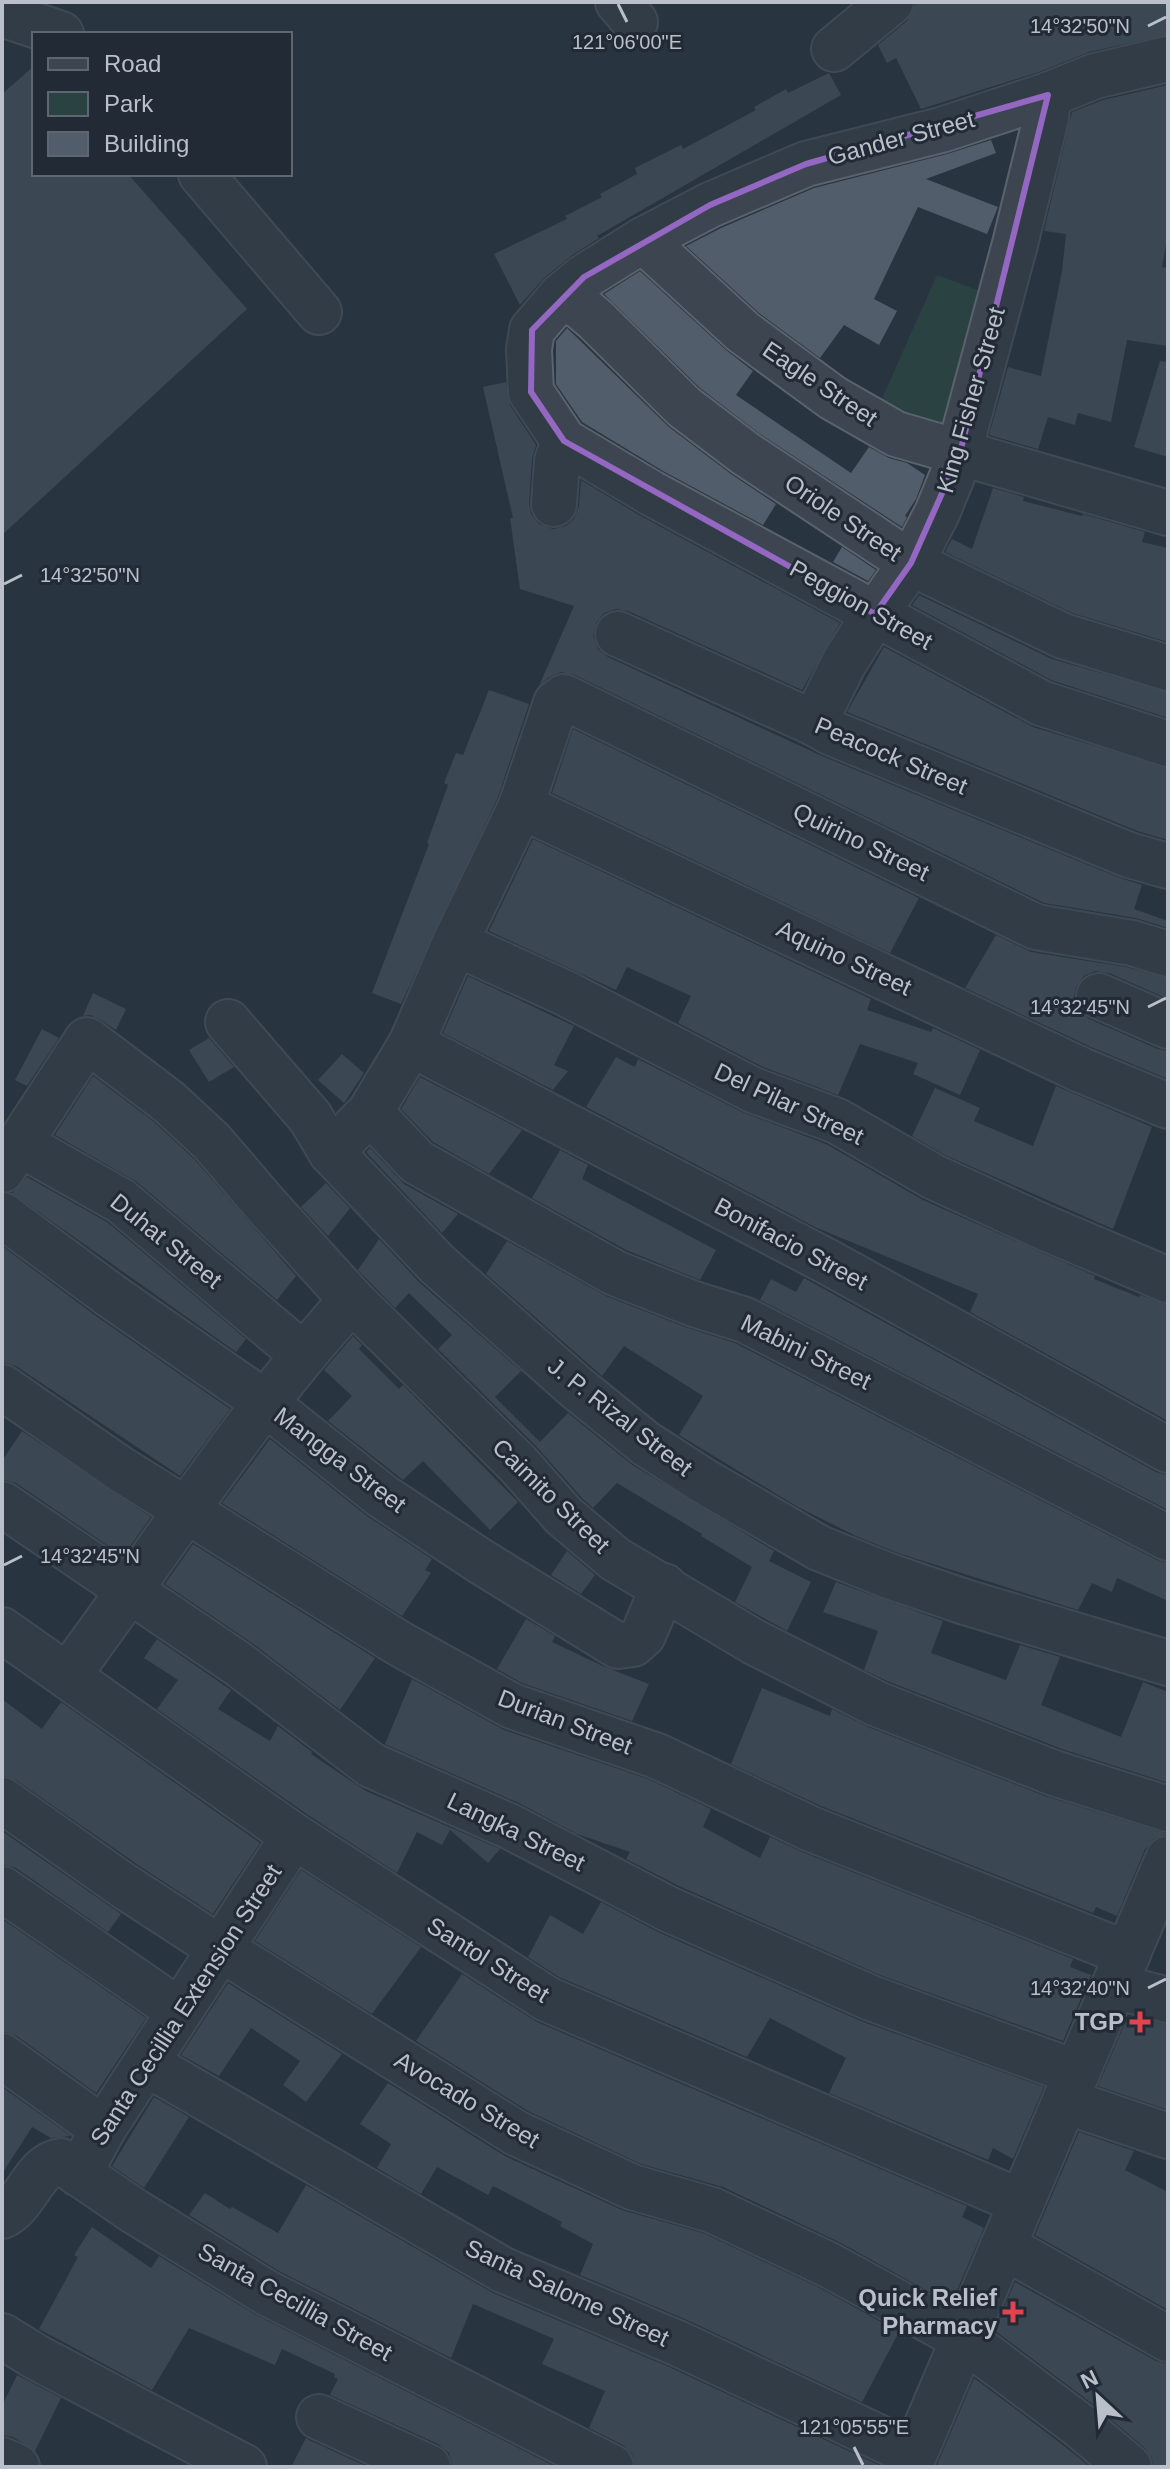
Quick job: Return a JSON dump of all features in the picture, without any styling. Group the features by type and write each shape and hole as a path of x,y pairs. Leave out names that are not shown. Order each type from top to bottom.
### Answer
{"street":[{"path":"834,49 891,2"},
{"path":"2,14 55,32"},
{"name":"Gander Street","path":"564,441 531,392 529,349 532,330 561,296 584,277 643,240 710,205 806,164 941,130 1095,76 1168,59"},
{"name":"King Fisher Street","path":"814,723 844,663 911,563 937,513 960,453 1046,118 1048,95"},
{"path":"203,176 319,312"},
{"name":"Eagle Street","path":"643,240 743,332 833,398 896,434 1168,513"},
{"name":"Oriole Street","path":"561,296 596,320 694,415 746,454 911,563 1041,627 1168,668"},
{"path":"554,504 557,461 564,441"},
{"name":"Peggion Street","path":"564,441 651,493 1041,703 1168,744"},
{"name":"Peacock Street","path":"618,634 832,733 1115,849 1168,866"},
{"name":"Quirino Street","path":"521,806 556,703 564,697 1036,927 1132,943 1168,954"},
{"path":"331,1152 370,1112 411,1044 455,943 521,806"},
{"name":"Aquino Street","path":"521,806 1081,1070 1168,1106"},
{"name":"Del Pilar Street","path":"455,943 565,993 753,1090 837,1121 934,1177 1168,1280"},
{"path":"1099,996 1168,1026"},
{"name":"J. P. Rizal Street","path":"228,1022 310,1117 331,1152 437,1264 577,1388 645,1443 819,1548 889,1576 1168,1663"},
{"name":"Caimito Street","path":"11,1157 87,1040 169,1102 212,1142 352,1300 518,1464 564,1516 615,1559 754,1642 877,1704 1054,1773 1168,1809"},
{"name":"Bonifacio Street","path":"411,1044 828,1262 1168,1450"},
{"name":"Mabini Street","path":"370,1112 417,1162 615,1273 745,1320 1168,1538"},
{"name":"Duhat Street","path":"11,1157 121,1201 302,1354"},
{"name":"Mangga Street","path":"2,1215 264,1402 382,1496 618,1646 633,1644 643,1635 664,1586"},
{"path":"68,1675 264,1402 302,1354 352,1300"},
{"name":"Durian Street","path":"2,1387 119,1468 400,1644 512,1706 657,1756 1121,1970 1168,2000"},
{"name":"Langka Street","path":"2,1504 237,1663 371,1765 511,1827 668,1909 1071,2087 1168,2136"},
{"name":"Santol Street","path":"2,1630 294,1836 547,1999 1021,2202"},
{"name":"Avocado Street","path":"2,1800 124,1886 221,1949 516,2133 632,2187 712,2210 829,2265 964,2339 1079,2425 1129,2467"},
{"name":"Santa Cecillia Extension Street","path":"79,2174 103,2129 147,2064 178,2010 294,1836"},
{"path":"911,2461 1168,1861"},
{"path":"2,1889 178,2010"},
{"path":"2,2056 103,2129"},
{"name":"Santa Salome Street","path":"147,2064 503,2270 677,2343 911,2461"},
{"name":"Santa Cecillia Street","path":"2,2216 11,2211 45,2168 61,2161 267,2293 611,2467"},
{"path":"1003,2246 1168,2339"},
{"path":"2,2336 244,2467"},
{"path":"319,2417 428,2467"},
{"path":"2,2460 17,2467"}],"highlighted area":[{"path":"1048,95 960,453 911,563 875,614 564,441 531,392 532,330 584,277 710,205 806,164"}],"green space":[{"path":"937,275 988,294 939,433 880,403"}],"building":[{"path":"917,2 1168,2 1168,35 1089,52 1039,72 921,109 896,58 887,63 878,45 907,21"},
{"path":"32,68 32,176 130,176 247,309 2,535 2,94"},
{"path":"829,73 841,95 597,236 599,238 545,277 520,305 494,254 567,219 565,216 637,174 635,168 681,145 683,149 756,110 754,107 786,89 788,93"},
{"path":"1168,85 1168,234 1162,267 1168,268 1168,346 1127,340 1111,422 1078,413 1075,425 1048,417 1038,449 989,435 1008,367 1041,376 1062,271 1066,234 1044,231 1072,112 1103,100"},
{"path":"991,140 996,153 926,179 998,207 987,234 918,207 874,299 897,311 879,345 844,325 820,358 759,313 686,246 814,188"},
{"path":"640,271 753,371 736,395 851,473 869,447 907,463 925,475 902,527 760,434 700,388 604,294"},
{"path":"567,328 669,427 776,504 763,525 663,471 582,422 556,384 556,341"},
{"path":"1160,361 1168,362 1168,457 1134,447"},
{"path":"506,382 510,405 536,445 529,502 531,514 539,524 553,529 566,526 574,519 579,506 581,480 639,515 840,623 802,690 628,611 616,609 604,613 596,623 593,636 598,649 608,657 822,756 1142,885 1134,909 1168,921 1168,928 1136,918 1044,903 575,675 561,672 539,686 574,606 520,589 510,518 513,518 483,387"},
{"path":"993,488 1024,497 1023,501 1145,532 1142,542 1168,548 1168,642 1072,613 945,552 952,539 972,549"},
{"path":"842,547 876,570 868,581 833,562"},
{"path":"919,595 1052,659 1168,692 1168,718 1051,680 912,605"},
{"path":"884,647 1033,727 1168,768 1168,840 1137,831 847,712"},
{"path":"489,690 529,704 498,797 401,1004 372,993 429,844 448,785 444,783 456,753 463,755"},
{"path":"573,729 919,898 890,953 552,793"},
{"path":"533,839 871,999 867,1010 931,1032 933,1028 980,1050 960,1095 913,1074 918,1063 860,1044 838,1095 763,1067 678,1023 691,996 627,967 616,990 489,931"},
{"path":"996,935 1031,952 1126,967 1168,978 1168,999 1109,973 1095,971 1084,976 1076,987 1074,998 1079,1010 1089,1019 1168,1051 1168,1079 965,988"},
{"path":"468,976 574,1026 554,1065 568,1071 553,1090 443,1033"},
{"path":"93,993 126,1009 116,1030 90,1015 83,1016"},
{"path":"42,1029 59,1038 27,1086 15,1080"},
{"path":"209,1038 234,1067 209,1082 189,1050"},
{"path":"342,1054 364,1073 344,1103 318,1080"},
{"path":"616,1057 635,1067 638,1059 742,1112 826,1144 923,1200 1095,1276 1094,1279 1139,1297 1168,1304 1168,1421 970,1312 978,1294 817,1228 586,1107"},
{"path":"93,1076 153,1121 194,1159 296,1276 277,1300 137,1182 55,1135"},
{"path":"420,1077 522,1130 489,1174 433,1142 401,1109"},
{"path":"1056,1086 1152,1127 1113,1229 945,1155 912,1136 935,1088 980,1108 974,1121 1033,1146"},
{"path":"370,1148 404,1184 458,1214 442,1233 366,1152"},
{"path":"560,1150 588,1165 582,1179 716,1250 700,1280 626,1250 532,1198"},
{"path":"27,1177 107,1222 246,1339 236,1352 12,1193"},
{"path":"326,1183 350,1208 328,1236 301,1207"},
{"path":"379,1239 420,1283 521,1371 495,1397 540,1442 568,1413 631,1464 774,1551 769,1561 811,1582 787,1631 735,1602 752,1567 702,1534 617,1483 593,1508 582,1498 536,1446 438,1349 452,1335 409,1293 395,1308 358,1270"},
{"path":"507,1241 606,1296 735,1343 1168,1563 1168,1601 1117,1578 1112,1592 1092,1583 1078,1610 898,1553 798,1507 679,1435 703,1396 624,1346 602,1376 486,1274"},
{"path":"2,1246 230,1409 180,1476 16,1366 2,1362"},
{"path":"804,1278 1156,1472 1168,1475 1168,1510 760,1300 771,1279 796,1292"},
{"path":"353,1336 362,1345 359,1349 399,1389 403,1385 518,1502 490,1530 423,1461 403,1480 328,1421 352,1396 324,1370"},
{"path":"22,1431 151,1517 123,1556 16,1483 2,1479 2,1461"},
{"path":"270,1439 367,1516 432,1559 425,1570 431,1573 402,1616 222,1503"},
{"path":"193,1544 375,1658 340,1710 252,1643 165,1584"},
{"path":"567,1551 595,1575 581,1594 551,1575"},
{"path":"836,1582 943,1621 931,1653 1006,1680 1020,1645 1060,1657 1041,1705 1121,1737 1143,1682 1168,1692 1168,1783 1062,1749 864,1670 878,1631 823,1612"},
{"path":"526,1619 555,1636 552,1642 649,1684 632,1721 522,1683 497,1669"},
{"path":"157,1639 231,1690 218,1709 270,1741 278,1726 311,1754 366,1791 500,1849 488,1863 450,1830 442,1845 417,1832 397,1873 157,1709 178,1680 144,1658"},
{"path":"412,1679 504,1730 648,1779 711,1809 703,1827 760,1858 770,1837 1073,1959 1070,1967 1091,1975 1063,2041 880,1975 679,1886 626,1859 630,1852 577,1834 521,1804 385,1744"},
{"path":"762,1688 830,1716 832,1709 868,1727 1045,1796 1168,1834 1154,1839 1145,1849 1117,1916 1096,1907 1093,1913 821,1806 731,1764"},
{"path":"2,1699 42,1729 61,1702 260,1843 213,1914 16,1780 2,1775"},
{"path":"2,1831 121,1914 108,1932 16,1868 2,1864"},
{"path":"301,1870 421,1947 372,2014 255,1941"},
{"path":"601,1902 658,1932 861,2021 1044,2087 1013,2159 993,2148 988,2160 829,2093 846,2058 770,2018 747,2057 559,1977 528,1957 550,1915 583,1934"},
{"path":"2,1919 146,2018 96,2093 17,2036 2,2031"},
{"path":"462,1974 537,2022 967,2206 962,2217 984,2228 951,2304 841,2243 723,2187 641,2164 528,2111 416,2041"},
{"path":"228,1983 342,2054 306,2102 283,2085 300,2061 251,2028 219,2076 181,2055"},
{"path":"1128,2016 1168,2024 1168,2110 1098,2086"},
{"path":"388,2083 505,2156 622,2210 703,2233 818,2287 899,2332 862,2402 687,2320 580,2275 593,2244 560,2226 562,2222 493,2186 488,2195 437,2167 421,2194 377,2168 391,2144 360,2124"},
{"path":"2,2087 71,2136 51,2138 32,2127 2,2174"},
{"path":"154,2097 189,2117 144,2188 112,2166"},
{"path":"1079,2132 1134,2151 1125,2170 1168,2192 1168,2310 1035,2235"},
{"path":"306,2185 493,2293 667,2366 883,2467 636,2467 632,2454 623,2445 589,2428 605,2391 542,2364 554,2339 473,2304 451,2358 279,2271 189,2215 205,2193 278,2233"},
{"path":"92,2227 151,2268 159,2256 256,2315 556,2467 453,2467 449,2453 438,2444 330,2395 338,2379 334,2377 335,2374 282,2349 275,2365 189,2328 152,2390 39,2329 78,2257 74,2255"},
{"path":"1015,2282 1156,2361 1168,2364 1168,2467 1153,2467 1152,2458 1145,2448 1094,2405 994,2330"},
{"path":"17,2375 61,2398 35,2451 13,2437 2,2435 2,2406"},
{"path":"974,2378 1063,2445 1090,2467 936,2467"},
{"path":"306,2438 309,2440 368,2467 291,2467"}],"place":[{"name":"TGP","path":"1140,2022"},
{"name":"Quick Relief Pharmacy","path":"1013,2312"}]}
